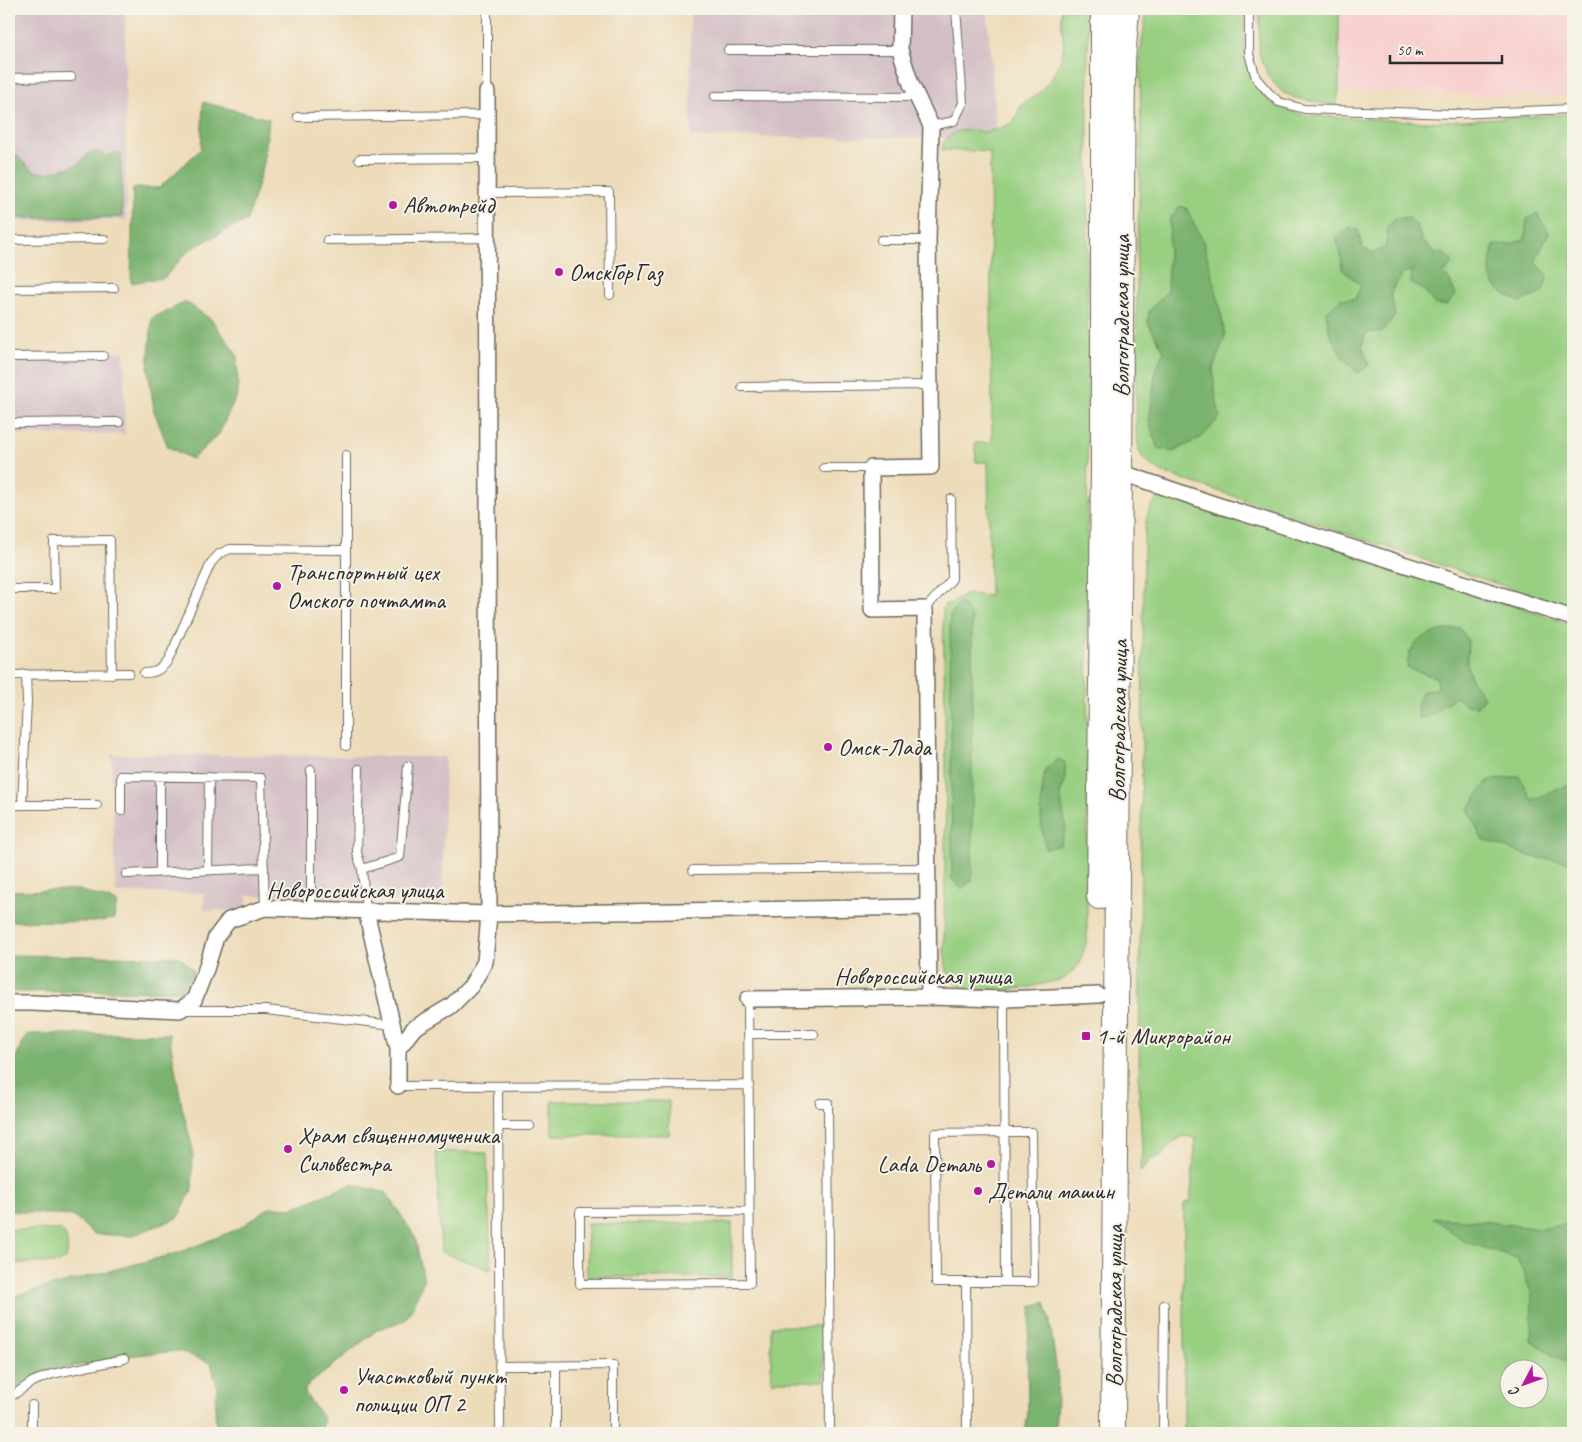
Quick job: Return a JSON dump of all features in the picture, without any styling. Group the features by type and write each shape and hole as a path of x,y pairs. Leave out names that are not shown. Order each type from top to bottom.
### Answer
{"main road":[{"name":"Волгоградская улица","path":"1102,9 1112,471 1114,1433"},
{"name":"Волгоградская улица","path":"1098,1433 1098,995 1123,60 1127,9"}],"street":[{"path":"901,9 900,50 911,84 931,126 928,240 931,467 871,468 872,610 925,609 929,997"},
{"path":"398,1049 414,1028 451,1006 470,986 485,962 489,914 487,92"},
{"path":"1112,471 1573,618"},
{"name":"Новороссийская улица","path":"180,1010 194,1000 216,937 229,920 265,908 489,914 928,906"},
{"path":"366,910 374,953 398,1049 398,1086"},
{"name":"Новороссийская улица","path":"748,999 929,997 1004,999 1098,995"},
{"path":"9,1003 180,1010"}],"lane":[{"path":"487,9 487,92"},
{"path":"931,126 954,121 963,103 956,9"},
{"path":"1249,9 1249,54 1256,78 1280,102 1304,110 1454,114 1573,109"},
{"path":"728,50 900,50"},
{"path":"9,78 71,77"},
{"path":"715,96 917,97"},
{"path":"298,117 487,115"},
{"path":"359,159 487,158"},
{"path":"487,193 609,192 610,295"},
{"path":"327,240 488,238"},
{"path":"9,240 104,240"},
{"path":"881,240 928,240"},
{"path":"9,289 114,288"},
{"path":"9,357 103,356"},
{"path":"742,388 930,385"},
{"path":"9,423 119,422"},
{"path":"346,454 346,746"},
{"path":"824,468 871,468"},
{"path":"925,609 952,579 952,498"},
{"path":"9,589 55,589 54,540 110,540 112,674"},
{"path":"144,673 153,673 160,670 168,661 211,563 219,554 230,549 346,550"},
{"path":"22,805 27,701 26,674"},
{"path":"9,675 129,674"},
{"path":"362,869 400,857 408,766"},
{"path":"359,769 357,853 362,869 366,910"},
{"path":"311,770 311,909"},
{"path":"121,811 121,776 261,778 265,908"},
{"path":"160,776 160,873"},
{"path":"208,871 209,777"},
{"path":"9,805 97,804"},
{"path":"126,874 264,868"},
{"path":"693,870 928,868"},
{"path":"748,999 750,1284 580,1284 580,1212 749,1211"},
{"path":"1004,999 1005,1282"},
{"path":"180,1010 266,1010 393,1025"},
{"path":"749,1034 814,1034"},
{"path":"398,1086 749,1085"},
{"path":"498,1086 500,1433"},
{"path":"820,1103 828,1103 830,1433"},
{"path":"498,1126 530,1126"},
{"path":"1032,1132 1034,1282 1005,1282 936,1282 936,1133 1032,1132"},
{"path":"966,1282 967,1433"},
{"path":"1163,1433 1164,1305"},
{"path":"9,1398 32,1382 52,1374 124,1359"},
{"path":"499,1366 613,1365 614,1433"},
{"path":"556,1366 556,1433"},
{"path":"32,1405 32,1433"}],"shaded area":[{"path":"9,9 125,9 126,220 9,221"},
{"path":"690,9 987,9 997,138 691,137"},
{"path":"1339,9 1573,9 1573,97 1339,91"},
{"path":"124,352 125,434 9,435 9,353"},
{"path":"111,754 445,757 442,903 247,895 246,911 204,910 204,893 116,893"}],"green space":[{"path":"1062,9 1088,9 1087,941 1079,965 1064,979 1026,988 990,991 970,990 960,987 952,980 947,971 944,951 946,769 943,610 945,604 950,604 966,594 990,596 988,462 976,462 975,443 992,443 990,152 942,150 948,137 956,132 971,130 988,132 1013,123 1022,105 1043,89 1052,77 1062,57"},
{"path":"1147,9 1245,9 1244,46 1249,70 1261,92 1276,106 1302,115 1425,122 1573,114 1573,609 1164,473 1149,464 1141,455 1136,426 1137,259 1141,152 1140,55"},
{"path":"1260,9 1339,9 1339,91 1336,106 1296,98 1282,92 1268,76 1259,53"},
{"path":"203,102 269,119 264,163 247,220 190,249 164,278 131,283 133,188 159,188 201,149"},
{"path":"9,152 17,156 32,170 44,173 77,165 87,155 92,153 98,152 108,156 121,153 122,217 9,218"},
{"path":"1180,206 1186,208 1203,241 1219,302 1225,337 1213,368 1214,387 1220,417 1202,437 1173,452 1157,447 1149,422 1156,369 1164,351 1148,323 1149,311 1167,292 1170,219"},
{"path":"1537,213 1549,232 1535,262 1548,275 1542,293 1520,302 1501,292 1495,285 1490,269 1491,257 1494,245 1511,244 1525,239 1527,219"},
{"path":"1408,217 1417,226 1422,241 1435,252 1444,254 1453,262 1444,274 1450,281 1456,296 1446,305 1435,305 1426,292 1411,283 1412,270 1402,274 1391,292 1395,316 1382,331 1366,333 1362,346 1369,365 1358,373 1343,358 1330,334 1326,312 1341,299 1355,299 1361,286 1342,269 1336,237 1349,227 1358,230 1362,248 1374,253 1386,247 1387,228 1395,219"},
{"path":"186,302 212,320 237,355 238,393 219,434 192,459 168,447 154,411 148,369 152,318"},
{"path":"1170,492 1573,625 1573,1433 1184,1433 1184,1203 1190,1202 1196,1138 1183,1136 1172,1143 1162,1155 1152,1159 1140,1172 1142,1148 1139,1092 1144,541 1149,511 1156,500"},
{"path":"960,602 972,617 972,881 961,889 952,879 950,615"},
{"path":"1460,628 1468,641 1467,664 1471,679 1484,697 1477,706 1466,705 1456,697 1444,704 1434,714 1419,719 1417,705 1422,692 1438,688 1437,678 1407,668 1410,652 1425,637 1439,631"},
{"path":"1058,759 1065,762 1065,782 1060,794 1066,829 1060,845 1046,849 1041,820 1043,780 1045,770"},
{"path":"1519,776 1532,800 1573,784 1573,862 1532,857 1482,839 1468,809 1488,781"},
{"path":"79,890 117,902 114,919 94,922 9,921 9,891"},
{"path":"9,955 180,957 194,971 181,991 9,992"},
{"path":"27,1034 169,1034 182,1107 193,1150 192,1190 178,1218 131,1236 94,1234 73,1216 9,1211 9,1096 12,1093 12,1065"},
{"path":"552,1101 669,1101 669,1135 552,1135"},
{"path":"436,1151 487,1153 491,1270 441,1252"},
{"path":"352,1184 387,1193 415,1237 424,1280 413,1307 405,1320 377,1330 305,1388 306,1395 324,1419 319,1433 217,1433 215,1413 217,1387 211,1363 179,1351 136,1355 51,1371 14,1391 9,1391 9,1297 178,1253 238,1229 270,1207 293,1208"},
{"path":"1433,1218 1483,1221 1540,1229 1573,1223 1573,1362 1566,1362 1531,1341 1532,1294 1517,1258 1466,1242"},
{"path":"732,1223 732,1277 587,1277 587,1224"},
{"path":"9,1230 61,1230 67,1239 66,1258 58,1263 9,1263"},
{"path":"1045,1302 1050,1322 1058,1379 1055,1433 1025,1433 1028,1411 1027,1350 1032,1306"},
{"path":"771,1326 823,1326 824,1381 771,1381"}],"place":[{"name":"Автотрейд","path":"393,205"},
{"name":"ОмскГорГаз","path":"559,272"},
{"name":"Транспортный цех Омского почтамта","path":"277,586"},
{"name":"Омск-Лада","path":"828,747"},
{"name":"1-й Микрорайон","path":"1086,1036"},
{"name":"Храм священномученика Сильвестра","path":"288,1149"},
{"name":"Lada Dеталь","path":"991,1164"},
{"name":"Детали машин","path":"978,1191"},
{"name":"Участковый пункт полиции ОП 2","path":"344,1390"}]}
